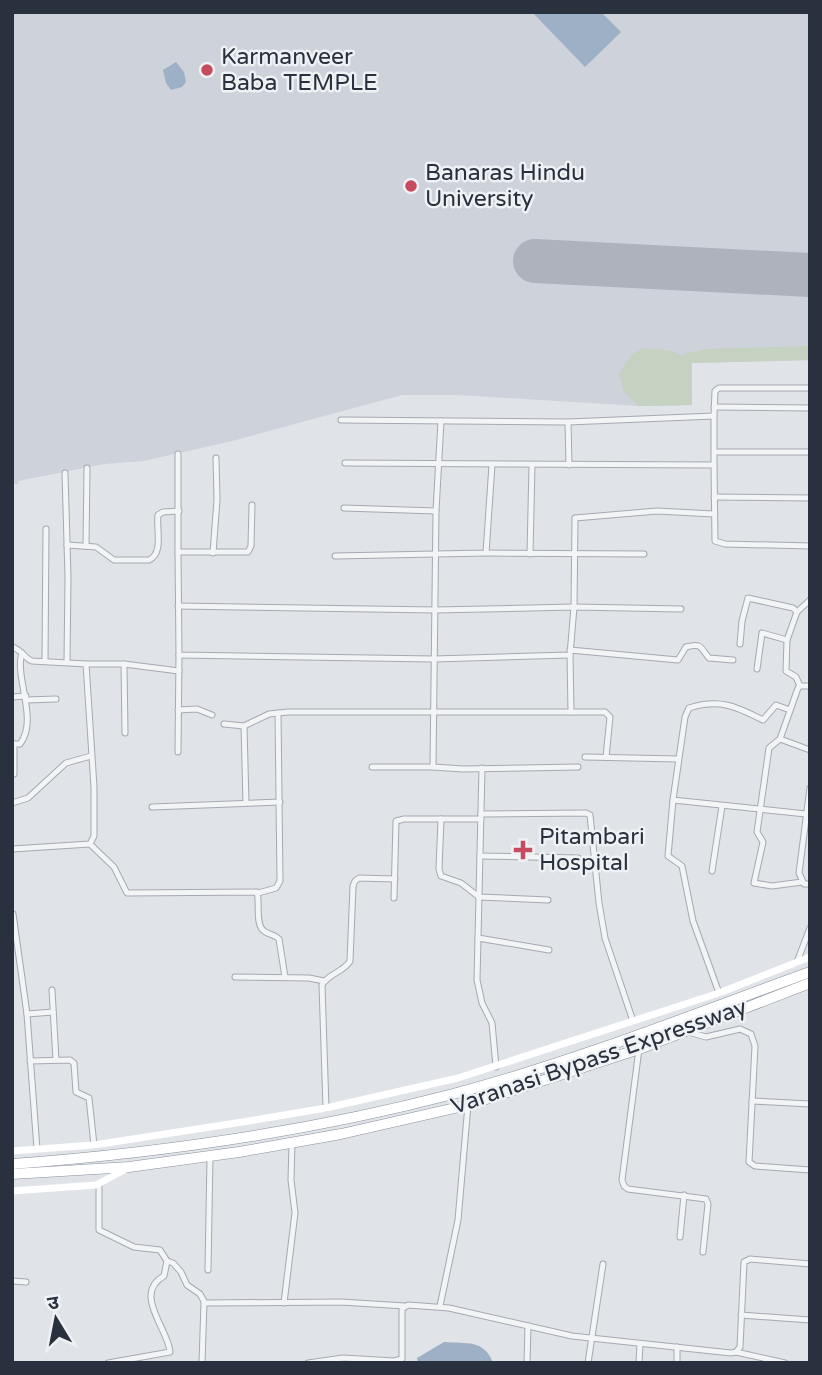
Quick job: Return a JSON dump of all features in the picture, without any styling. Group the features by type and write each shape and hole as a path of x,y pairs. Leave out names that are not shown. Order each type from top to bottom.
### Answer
{"highway":[{"name":"Varanasi Bypass Expressway","path":"12,1164 131,1154 338,1122 454,1093 555,1062 810,972"},
{"name":"Varanasi Bypass Expressway","path":"12,1174 129,1167 210,1157 292,1144 468,1105 639,1049 810,983"}],"street":[{"path":"810,388 719,388 715,391 714,407 714,536 718,543 810,546"},
{"path":"714,407 810,408"},
{"path":"341,420 568,422 714,416"},
{"path":"433,767 436,511 441,421"},
{"path":"568,422 569,465"},
{"path":"715,452 810,452"},
{"path":"178,454 178,752"},
{"path":"213,553 218,500 216,458"},
{"path":"345,463 714,465"},
{"path":"486,553 492,465"},
{"path":"530,554 532,465"},
{"path":"86,545 87,468"},
{"path":"65,473 67,662"},
{"path":"714,497 810,498"},
{"path":"178,552 244,553 250,550 252,505"},
{"path":"344,508 436,511"},
{"path":"67,545 86,545 100,549 114,560 154,558 158,552 158,515 179,511"},
{"path":"571,712 574,522 578,516 657,511 714,514"},
{"path":"46,529 46,661"},
{"path":"335,556 644,554"},
{"path":"740,644 748,598 793,608 797,612"},
{"path":"810,600 797,612 787,640 786,671 796,677 800,685 780,739 769,748 757,832 763,842 755,884 810,884"},
{"path":"178,607 681,609"},
{"path":"757,669 762,633 787,640"},
{"path":"179,655 435,659 570,653 678,660 686,647 699,646 709,658 733,660"},
{"path":"12,647 29,660 124,664 179,671"},
{"path":"14,774 13,744 20,744 23,740 26,698 20,663 22,653"},
{"path":"86,664 94,824 94,836 90,844"},
{"path":"124,664 125,733"},
{"path":"800,685 810,686"},
{"path":"12,697 56,699"},
{"path":"719,993 693,921 682,866 668,856 678,759 686,712 689,708 714,704 736,706 763,720 776,705 790,710"},
{"path":"178,710 197,709 212,715"},
{"path":"224,724 244,726 258,718 278,713 608,714 606,757"},
{"path":"258,893 279,885 278,713"},
{"path":"244,726 246,803"},
{"path":"780,739 810,750"},
{"path":"12,803 28,798 66,763 91,756"},
{"path":"585,757 678,759"},
{"path":"372,767 578,767"},
{"path":"482,768 477,979 482,1003 492,1023 496,1067"},
{"path":"802,882 799,873 810,788"},
{"path":"673,800 806,814"},
{"path":"152,807 280,802"},
{"path":"712,872 722,806"},
{"path":"394,898 396,821 586,813 590,816 605,938 633,1021"},
{"path":"441,819 439,873 445,878 461,883 479,897 548,900"},
{"path":"12,849 90,844 114,867 127,893 253,890 258,893"},
{"path":"480,856 578,858"},
{"path":"235,977 309,978 324,981 350,961 355,880 394,879"},
{"path":"258,893 260,926 279,939 285,977"},
{"path":"13,914 27,1014 37,1149"},
{"path":"797,962 810,928"},
{"path":"478,938 550,950"},
{"path":"12,1151 94,1145 326,1108 458,1078 719,993 810,957"},
{"path":"12,975 21,974"},
{"path":"324,981 321,997 326,1108"},
{"path":"52,989 56,1060"},
{"path":"27,1014 53,1012"},
{"path":"685,1031 706,1037 740,1029 751,1034 755,1046 750,1165 810,1170"},
{"path":"639,1049 622,1180 624,1186 703,1198 707,1201 703,1252"},
{"path":"30,1061 70,1060 74,1063 76,1091 89,1098 94,1145"},
{"path":"752,1101 810,1104"},
{"path":"440,1306 458,1220 468,1105"},
{"path":"284,1303 295,1213 291,1180 292,1144"},
{"path":"208,1270 210,1157"},
{"path":"12,1191 99,1184 129,1167"},
{"path":"99,1184 99,1230 134,1247 160,1250 167,1261 176,1265 187,1285 200,1294 204,1302 202,1363"},
{"path":"680,1237 684,1195"},
{"path":"736,1352 740,1347 743,1266 747,1260 810,1264"},
{"path":"107,1363 137,1361 170,1352 169,1343 154,1317 152,1291 154,1283 164,1276 167,1261"},
{"path":"588,1363 603,1264"},
{"path":"12,1281 26,1282"},
{"path":"204,1302 341,1302 440,1306 591,1339 736,1352 785,1363"},
{"path":"308,1363 343,1358 402,1361 402,1312 405,1306"},
{"path":"741,1315 810,1321"},
{"path":"527,1363 528,1325"},
{"path":"639,1363 640,1344"},
{"path":"677,1347 677,1363"}],"shaded area":[{"name":"Banaras Hindu University","path":"12,12 810,12 810,360 692,363 692,405 639,406 457,395 402,395 232,441 144,461 104,464 12,484"}],"green space":[{"path":"810,346 810,360 691,363 692,405 639,406 624,392 619,374 631,355 644,348 672,351 680,355 706,349"}],"water":[{"path":"532,12 601,12 621,32 585,67"},
{"path":"176,62 184,72 186,82 182,87 171,90 163,70"},
{"path":"444,1342 480,1346 493,1363 418,1363 417,1358"}],"runway":[{"path":"535,261 810,275"}],"place":[{"name":"Karmanveer Baba TEMPLE","path":"207,70"},
{"name":"Banaras Hindu University","path":"411,186"},
{"name":"Pitambari Hospital","path":"523,850"}]}
